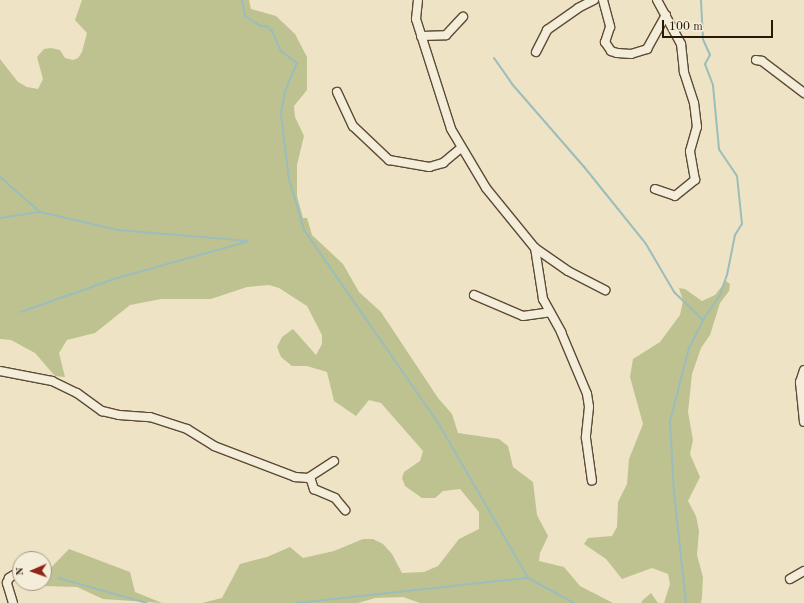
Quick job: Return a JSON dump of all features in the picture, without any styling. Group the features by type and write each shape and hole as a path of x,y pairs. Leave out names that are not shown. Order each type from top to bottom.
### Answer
{"street":[{"path":"418,0 416,19 442,106 461,148 501,209 524,232 534,248 541,294 561,332 587,394 589,407 586,438 592,481"},
{"path":"536,52 547,30 578,8 594,0"},
{"path":"603,0 610,28 605,42 612,52 631,54 646,49 666,15"},
{"path":"655,189 674,197 695,180 690,151 697,127 694,103 685,78 681,44 657,0"},
{"path":"421,36 446,35 463,17"},
{"path":"756,60 760,60 804,93"},
{"path":"337,92 353,126 389,160 429,167 443,163 461,148"},
{"path":"534,248 568,271 605,290"},
{"path":"474,295 523,316 550,312"},
{"path":"804,370 800,390 804,422"},
{"path":"0,371 52,381 77,393 102,411 154,418 186,429 214,446 265,468 305,479 334,461"},
{"path":"310,477 314,489 335,498 345,510"},
{"path":"790,578 804,571"},
{"path":"12,576 9,578 7,583 12,603"}],"green space":[{"path":"82,0 249,0 251,9 276,16 295,34 307,57 307,90 294,106 295,117 304,136 297,165 297,196 303,218 307,218 312,235 343,264 359,292 381,312 438,398 452,414 458,433 499,439 508,446 513,467 533,482 537,515 548,536 540,553 539,561 564,567 580,586 613,603 420,603 403,597 375,598 358,603 202,603 222,598 240,564 267,557 290,547 303,558 334,551 363,539 373,539 383,544 392,554 402,573 424,572 438,566 459,539 479,529 479,512 460,489 443,491 435,498 422,498 405,486 402,478 404,472 420,461 423,451 381,403 369,400 356,416 334,401 327,372 307,366 292,366 281,357 277,347 282,337 293,329 316,355 322,344 322,335 307,306 279,288 269,285 247,287 211,299 161,299 130,305 95,333 67,340 59,353 65,377 55,376 35,353 11,340 0,339 0,59 18,82 27,87 38,89 43,79 37,57 44,49 51,48 60,50 65,58 73,60 78,58 82,52 87,33 75,20"},
{"path":"726,281 730,284 729,291 720,303 710,335 701,348 692,374 688,412 693,440 690,454 700,477 688,501 696,516 699,531 697,555 703,577 701,603 664,603 670,584 668,574 652,568 622,579 606,559 584,544 588,538 612,536 617,527 618,502 627,484 629,459 643,424 630,377 633,359 660,342 680,315 683,301 679,288 685,289 702,301 715,295"},
{"path":"69,549 130,572 135,592 162,603 103,599 77,587 52,586 52,567"},
{"path":"651,593 658,603 641,603 643,600"}],"waterway":[{"path":"242,0 245,16 261,26 266,26 272,31 281,51 297,63 285,91 281,114 289,179 304,230 440,426 528,578 574,603"},
{"path":"686,603 674,493 670,421 689,348 703,320 720,295 727,275 735,235 742,224 737,176 719,149 713,85 705,64 710,55 703,39 701,0"},
{"path":"494,58 512,84 585,168 646,244 674,292 703,320"},
{"path":"0,177 40,212"},
{"path":"0,218 40,212 118,230 248,241"},
{"path":"21,312 114,279 246,242"},
{"path":"58,578 147,603"},
{"path":"297,603 528,578"}]}
